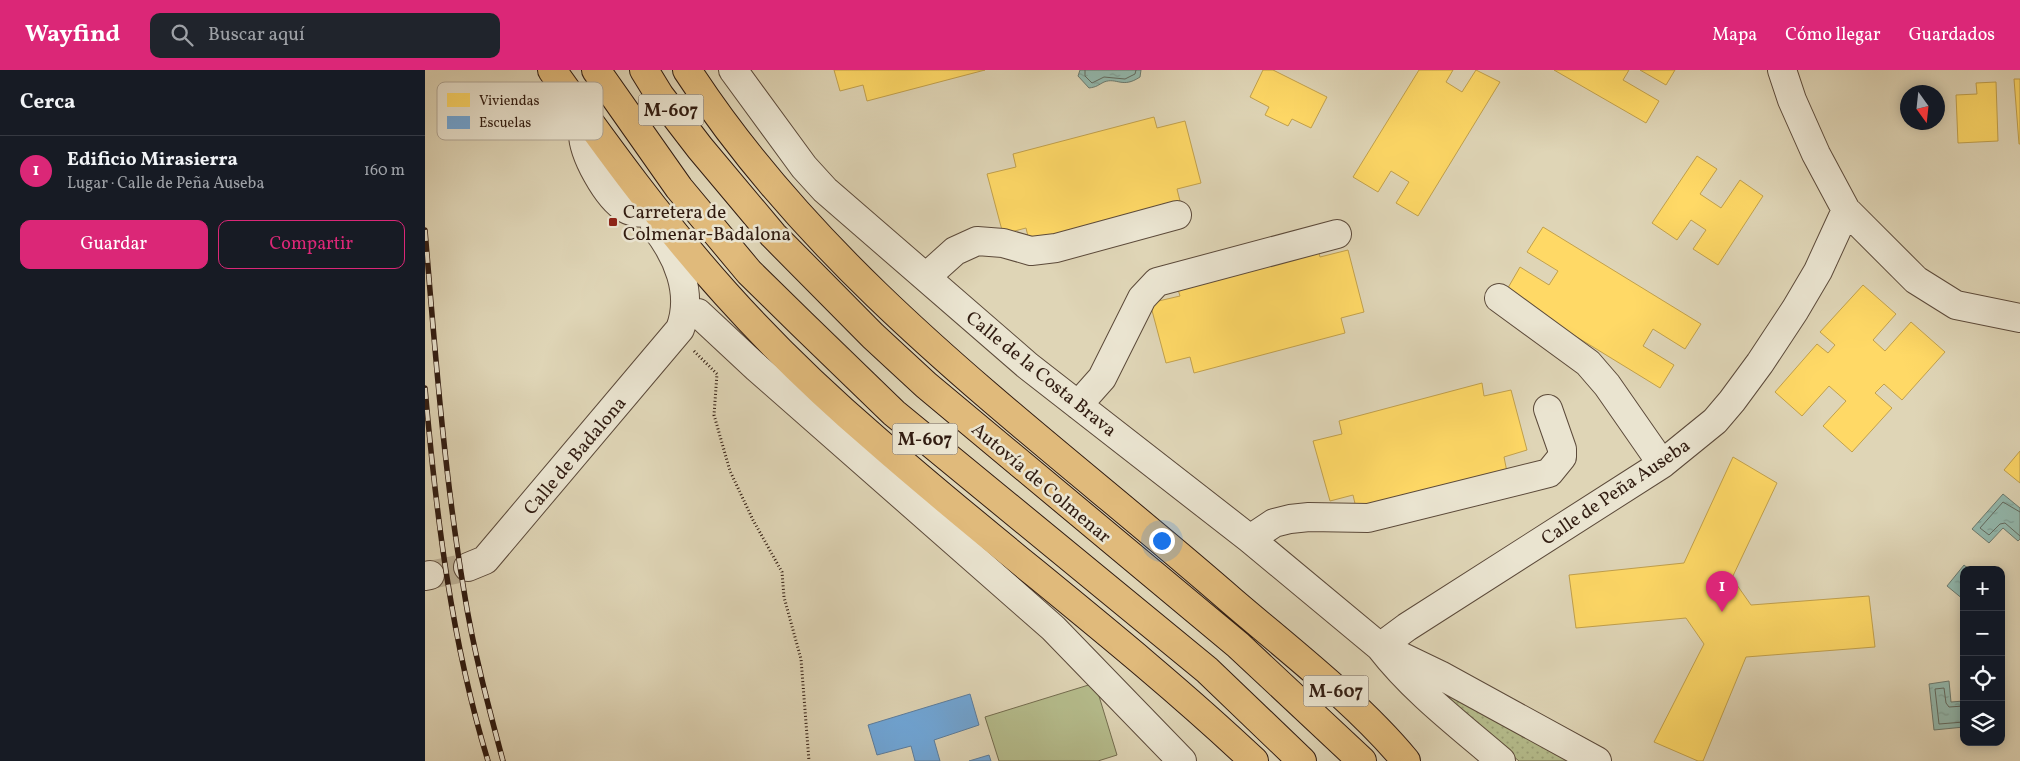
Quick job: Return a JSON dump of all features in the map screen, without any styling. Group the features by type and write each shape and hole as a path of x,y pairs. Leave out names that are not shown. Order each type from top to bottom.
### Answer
{"highway":[{"name":"M-607","path":"551,70 559,82"},
{"name":"M-607","path":"596,70 679,188 749,272 801,323 894,414 1207,670 1302,761"},
{"name":"Autovía de Colmenar","path":"643,70 660,96 700,148 773,235 873,336 926,384 1237,645 1362,761"},
{"name":"M-607","path":"687,70 723,123 801,217 859,277 950,363 1166,543 1356,710 1405,761"},
{"name":"M-607","path":"600,140 651,213 727,294 874,439 1194,705 1254,761"},
{"name":"M-607","path":"773,235 863,302 1009,427 1158,550 1261,626"}],"street":[{"name":"M-607","path":"551,70 557,82"},
{"name":"Calle de la Costa Brava","path":"733,70 804,167 825,190 1028,366 1250,539 1380,647 1397,668 1422,693 1501,761"},
{"path":"1782,70 1792,100 1816,154 1846,210 1916,280 1956,304 2020,318"},
{"name":"M-607","path":"590,140 651,213 670,247 679,266 684,297 686,330"},
{"name":"Calle de Peña Auseba","path":"1380,647 1407,627 1662,464 1715,421 1760,363 1818,271 1846,210"},
{"path":"926,277 955,251 977,241 1003,243 1031,251 1056,248 1177,215"},
{"path":"1078,405 1102,378 1142,298 1157,282 1337,234"},
{"name":"Calle de Badalona","path":"468,567 485,560 711,302 727,294"},
{"path":"1499,298 1588,363 1607,385 1662,464"},
{"path":"686,330 757,368 1053,628 1182,761"},
{"path":"1250,539 1273,523 1290,518 1368,518 1549,472 1562,457 1562,449 1548,410"},
{"name":"Calle de la Costa Brava","path":"1380,647 1439,675 1597,761"}],"path":[{"path":"686,330 717,374 714,415 729,471 753,520 782,572 784,597 801,658 809,761"}],"green space":[{"path":"1429,681 1570,758 1567,761 1519,761 1427,685"},
{"path":"1095,683 1117,755 1098,761 999,761 985,717"}],"water":[{"path":"1080,70 1141,70 1140,77 1129,82 1109,81 1089,88 1078,76"},
{"path":"2003,494 2020,508 2020,539 2018,541 2003,528 1989,543 1972,529"},
{"path":"1960,570 1960,597 1947,586"},
{"path":"1949,681 1951,702 1960,701 1960,727 1934,730 1929,684"}],"building: Viviendas":[{"path":"834,70 985,70 867,101 863,85 840,91"},
{"path":"1263,70 1273,70 1327,97 1311,128 1292,119 1288,126 1265,115 1269,107 1250,97"},
{"path":"1419,70 1453,70 1446,82 1462,92 1476,70 1500,82 1418,216 1396,203 1409,182 1391,171 1378,192 1353,177"},
{"path":"1554,70 1629,70 1623,80 1659,101 1646,123"},
{"path":"1640,70 1675,70 1666,85"},
{"path":"2014,79 2020,79 2020,144 2019,144"},
{"path":"1996,82 1998,141 1958,143 1956,95 1977,94 1976,83"},
{"path":"1154,117 1157,128 1185,121 1201,183 1177,189 1181,205 1030,245 1026,228 1003,234 987,174 1016,167 1013,154"},
{"path":"1697,156 1717,169 1700,194 1721,208 1740,180 1763,196 1718,265 1693,249 1706,230 1691,220 1677,240 1652,223"},
{"path":"1543,227 1701,324 1685,349 1653,329 1643,346 1674,365 1660,388 1505,293 1520,267 1549,285 1558,271 1527,252"},
{"path":"1317,246 1320,257 1348,250 1364,312 1341,318 1345,333 1194,373 1190,357 1166,363 1150,303 1180,296 1176,283"},
{"path":"1863,285 1896,314 1873,340 1885,351 1911,322 1945,352 1902,400 1884,384 1875,393 1892,408 1852,452 1823,426 1846,401 1829,386 1802,416 1775,392 1817,344 1828,353 1835,345 1820,332"},
{"path":"1482,383 1484,396 1511,390 1527,450 1504,457 1507,472 1357,512 1353,495 1330,501 1313,441 1342,434 1339,421"},
{"path":"2020,451 2020,483 2004,470"},
{"path":"1733,457 1777,483 1732,578 1751,605 1869,596 1875,647 1746,657 1703,761 1698,761 1654,742 1704,644 1686,618 1576,628 1569,575 1684,563"}],"building: Escuelas":[{"path":"970,694 979,725 934,740 940,761 915,761 911,746 877,755 868,725"},
{"path":"989,755 991,761 969,761"}],"tunnel":[{"path":"430,575 468,567"}],"railway":[{"path":"425,230 441,411 457,546 476,656 503,761"},
{"path":"425,388 434,482 447,576 464,669 488,761"}],"place":[{"name":"Carretera de Colmenar-Badalona","path":"613,222"},
{"name":"Edificio Mirasierra","path":"1722,612"}]}
